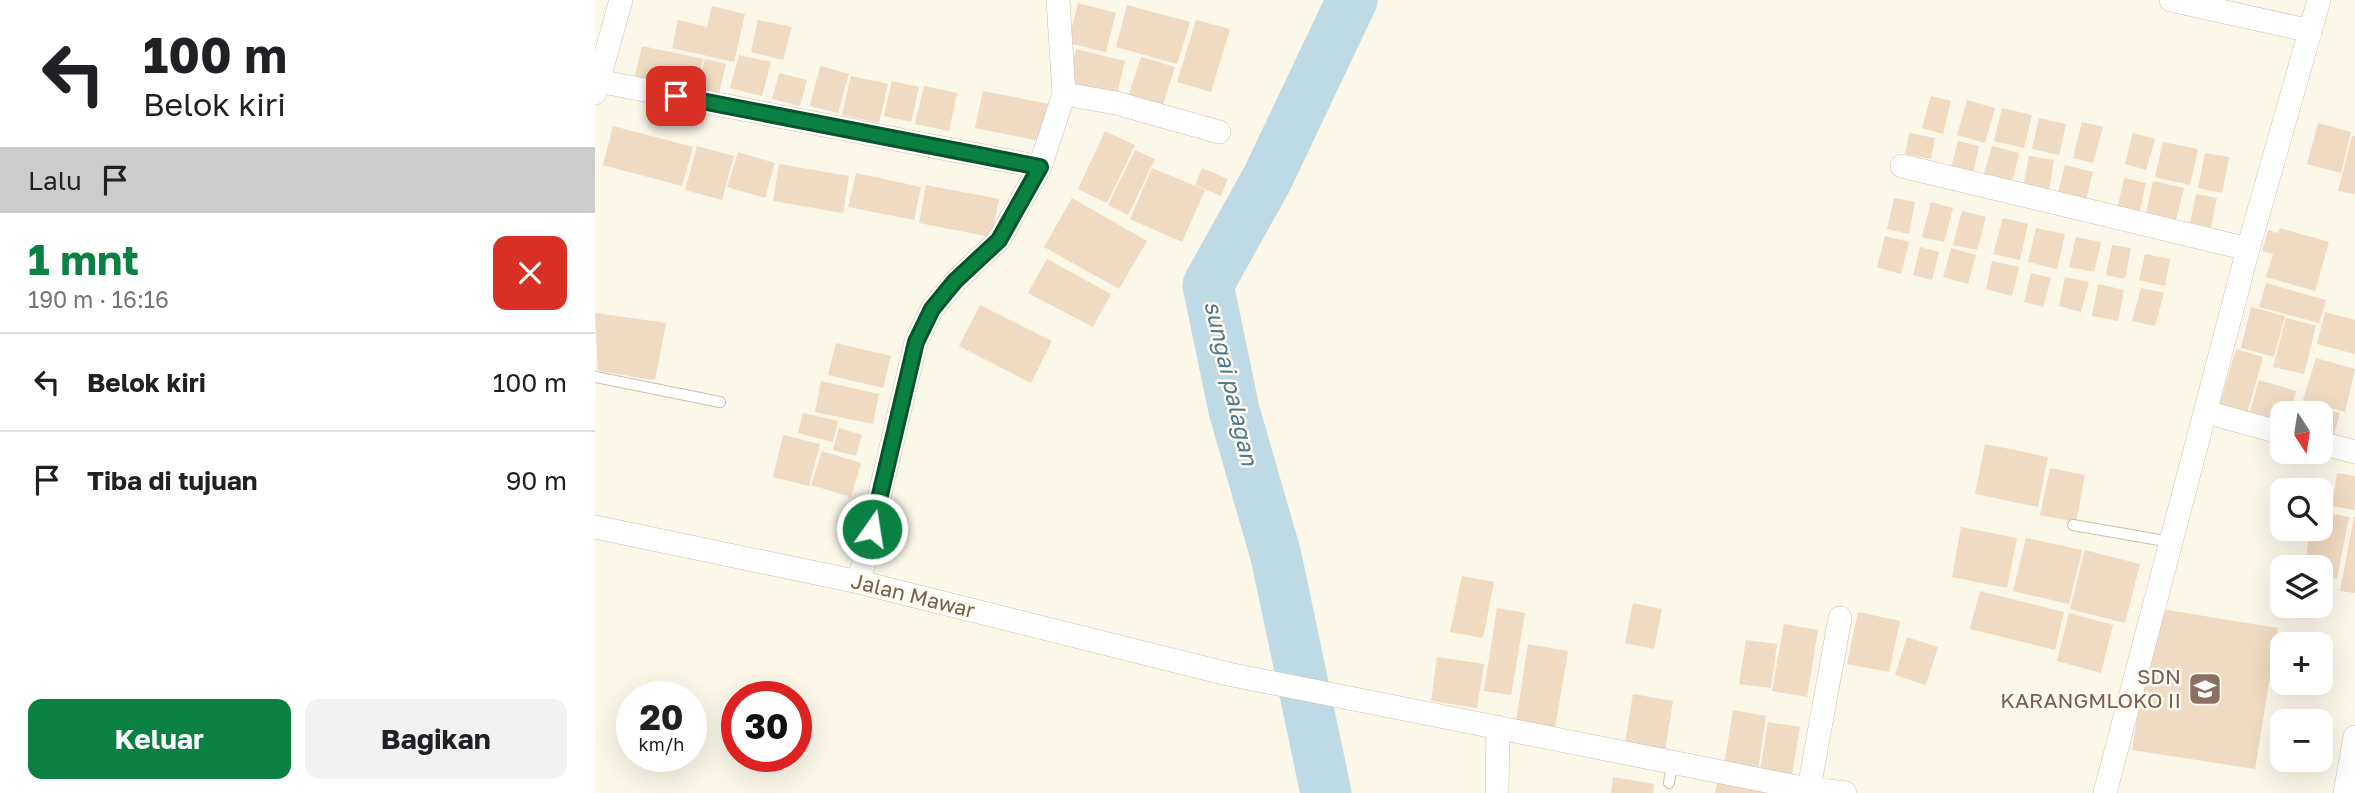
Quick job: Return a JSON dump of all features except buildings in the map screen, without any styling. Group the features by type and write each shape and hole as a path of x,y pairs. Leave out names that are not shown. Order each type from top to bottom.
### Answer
{"street":[{"path":"621,0 597,87 1040,167"},
{"path":"859,582 916,342 932,309 955,281 999,240 1040,167 1064,94 1058,0"},
{"path":"2171,0 2311,31"},
{"path":"2105,793 2248,249 2319,0"},
{"path":"1064,94 1116,103 1219,132"},
{"path":"1902,166 2248,249"},
{"path":"2206,412 2270,430"},
{"path":"2333,447 2355,453"},
{"name":"Jalan Mawar","path":"595,527 859,582 1228,674 1498,727 1670,772 1845,793"},
{"path":"1800,789 1840,618"},
{"path":"1497,793 1498,727"},
{"path":"2345,793 2355,737"}],"lane":[{"path":"595,377 720,402"},
{"path":"2073,525 2171,542"}],"waterway":[{"name":"sungai palagan","path":"1326,793 1276,556 1234,410 1208,285 1267,179 1352,0"}],"place":[{"name":"SDN KARANGMLOKO II","path":"2205,689"}],"route":[{"path":"676,96 1040,167 999,240 955,281 932,309 916,342 872,529"}]}
